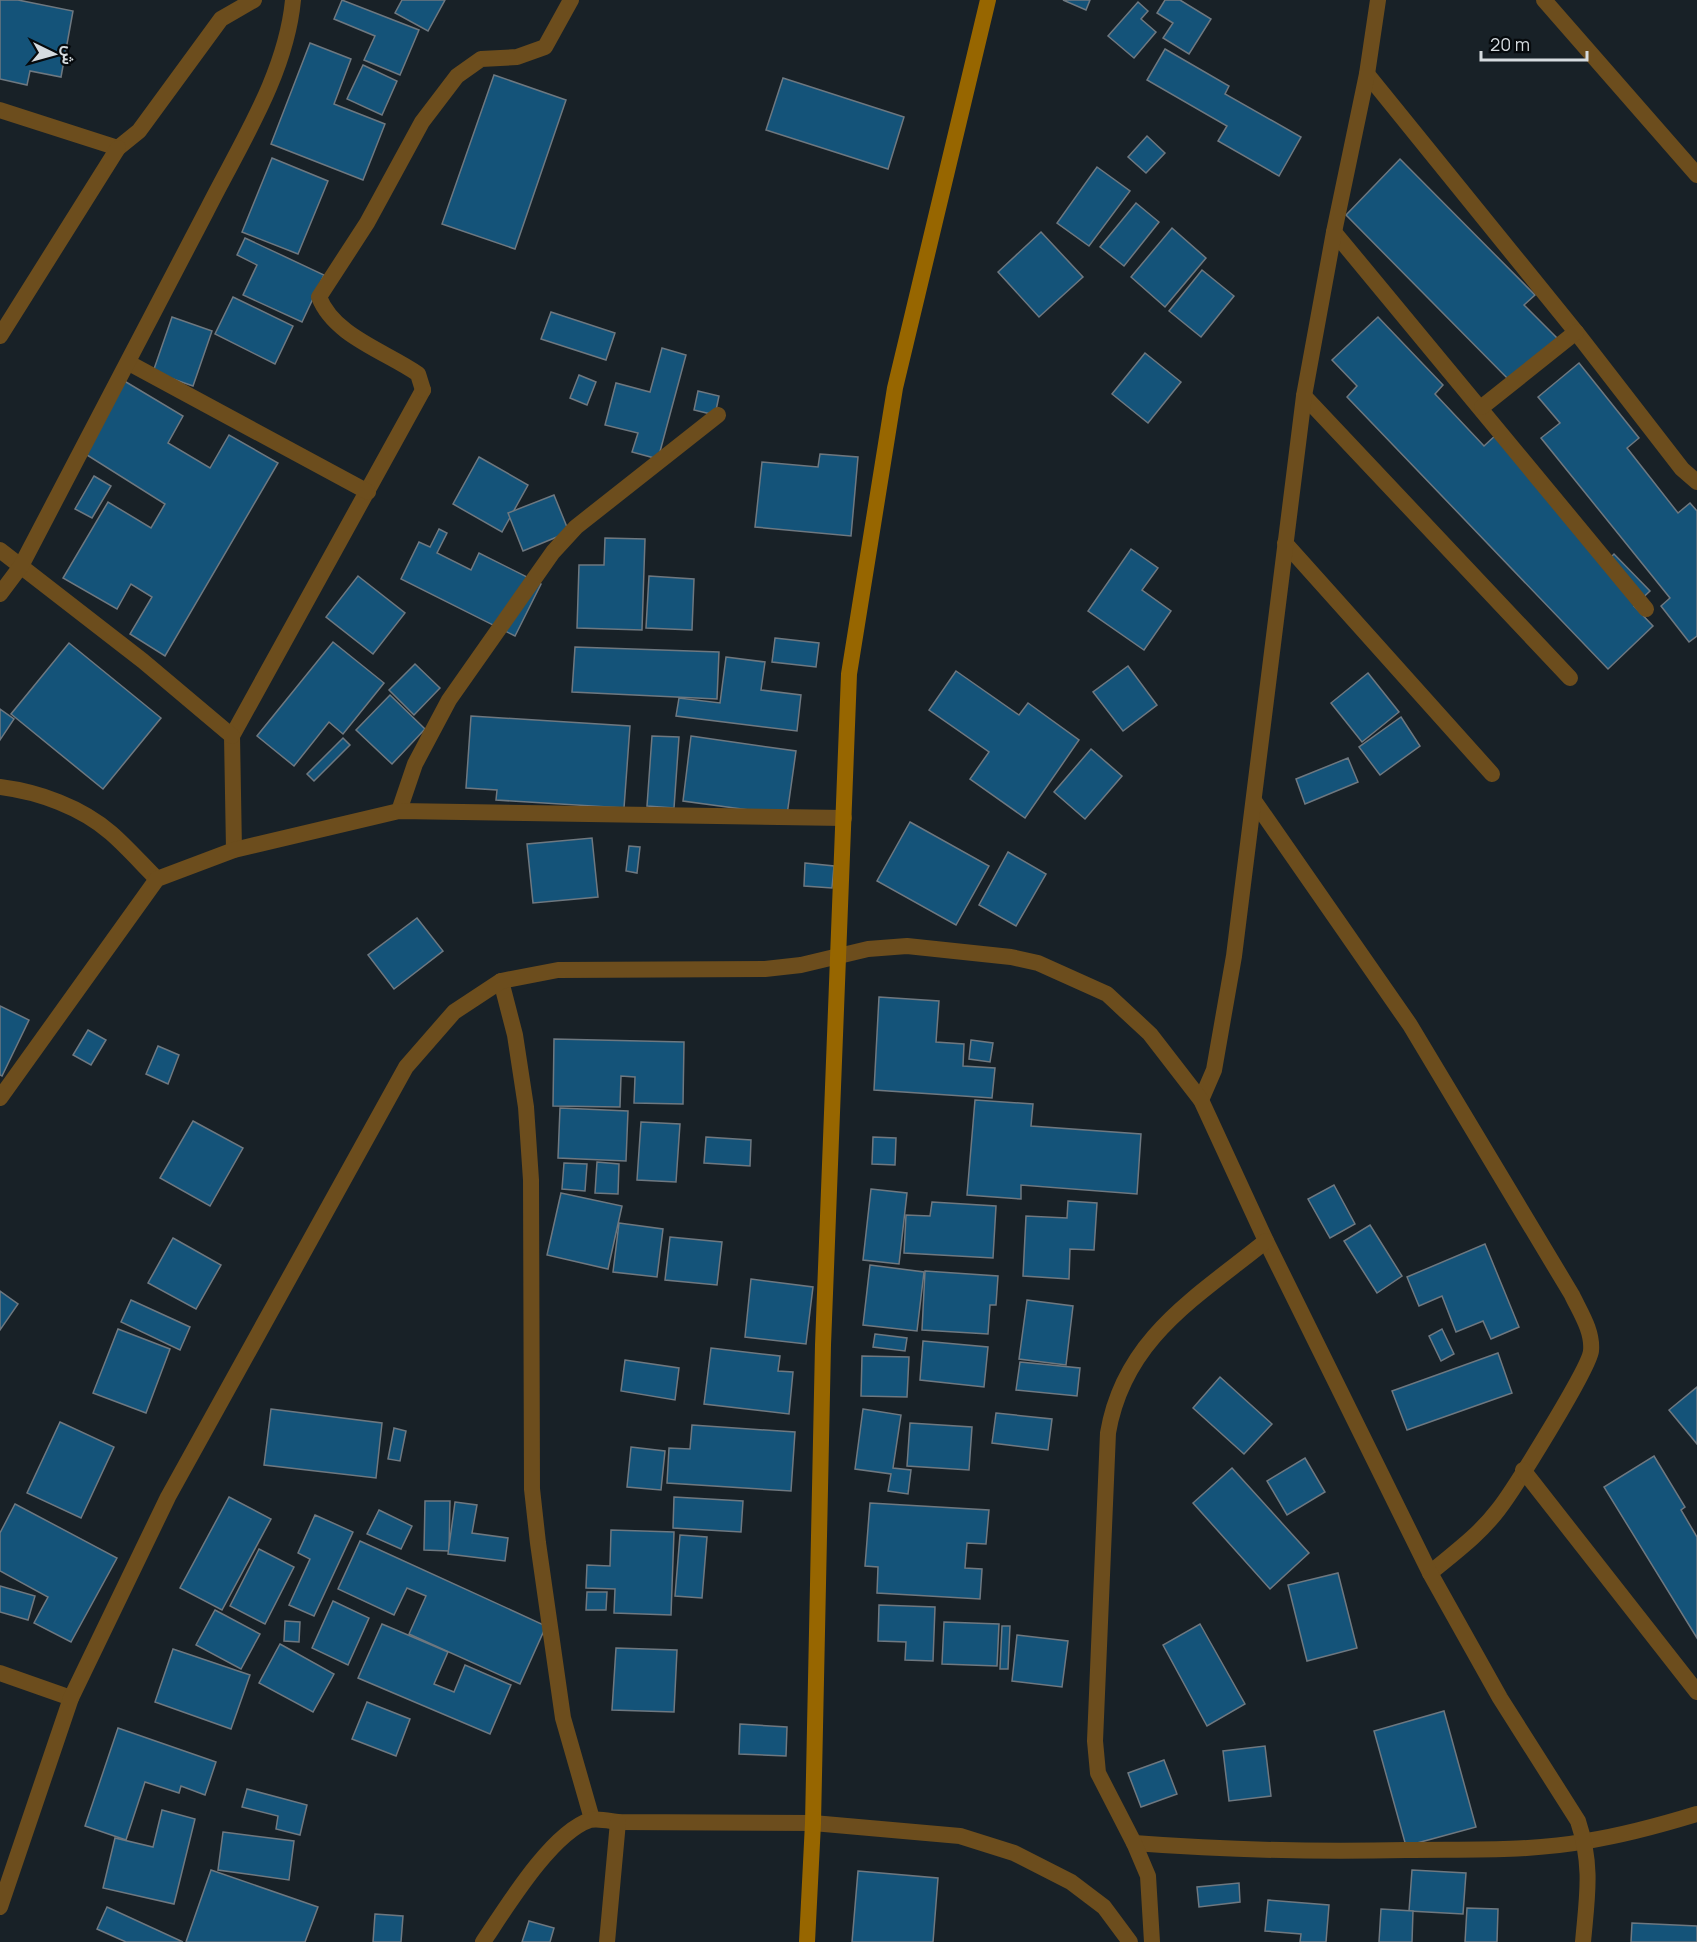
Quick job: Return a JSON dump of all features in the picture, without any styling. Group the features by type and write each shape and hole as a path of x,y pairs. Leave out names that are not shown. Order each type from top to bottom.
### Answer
{"main road":[{"path":"807,1942 813,1824 823,1345 840,956 849,674 896,388 988,0"}],"street":[{"path":"0,336 118,148 140,131 221,19 254,0"},
{"path":"0,594 21,566 129,363 280,60 293,0"},
{"path":"234,850 232,736 423,390 418,374 347,332 324,310 319,297 367,223 422,122 457,76 480,59 517,57 545,47 571,0"},
{"path":"1202,1100 1214,1070 1223,1026 1255,801 1304,396 1334,232 1367,74 1378,0"},
{"path":"1544,0 1697,175"},
{"path":"1367,74 1576,332 1682,469 1697,482"},
{"path":"0,110 118,148"},
{"path":"1334,232 1482,407 1646,609"},
{"path":"1482,407 1576,332"},
{"path":"129,363 368,492"},
{"path":"1304,396 1570,678"},
{"path":"399,811 415,764 449,700 553,552 576,528 718,415"},
{"path":"1285,543 1492,774"},
{"path":"0,550 143,661 232,736"},
{"path":"0,787 25,790 68,806 110,832 157,879"},
{"path":"1255,801 1410,1025 1572,1295 1588,1328 1591,1352 1498,1510 1476,1534 1430,1573"},
{"path":"0,1098 157,879 234,850 399,811 844,818"},
{"path":"0,1907 71,1698 168,1497 406,1067 454,1012 501,981 558,969 765,969 868,949 907,946 1011,957 1038,963 1107,994 1150,1034 1202,1100 1266,1241 1430,1573 1500,1698 1578,1821 1585,1842 1590,1872 1583,1942"},
{"path":"501,981 515,1035 526,1107 531,1180 532,1489 537,1543 563,1718 592,1820"},
{"path":"1152,1942 1148,1876 1134,1843 1098,1773 1095,1741 1108,1432 1113,1404 1140,1353 1165,1321 1266,1241"},
{"path":"1523,1470 1697,1692"},
{"path":"0,1673 71,1698"},
{"path":"1134,1843 1206,1848 1347,1851 1517,1848 1585,1842 1649,1829 1697,1814"},
{"path":"483,1942 540,1861 578,1827 592,1820 813,1824 960,1836 1014,1853 1071,1882 1104,1907 1130,1942"},
{"path":"608,1942 618,1822"}],"building":[{"path":"0,0 18,0 73,11 61,77 30,71 27,85 0,79"},
{"path":"342,0 419,30 400,75 364,60 375,36 334,19"},
{"path":"402,0 445,0 428,31 395,13"},
{"path":"1063,0 1090,0 1086,10"},
{"path":"1165,0 1180,0 1211,19 1189,54 1163,38 1173,23 1157,13"},
{"path":"1138,2 1148,11 1141,19 1156,32 1134,58 1108,36"},
{"path":"310,43 351,59 334,104 385,124 363,180 271,144"},
{"path":"1165,49 1229,86 1225,94 1301,137 1279,176 1218,141 1227,126 1147,80"},
{"path":"363,65 397,81 382,115 347,99"},
{"path":"494,75 566,100 515,249 442,224"},
{"path":"783,78 904,117 888,169 766,130"},
{"path":"1147,136 1165,153 1146,173 1128,157"},
{"path":"272,158 328,181 298,254 242,232"},
{"path":"1400,159 1535,295 1524,305 1558,339 1513,384 1346,215"},
{"path":"1097,167 1130,191 1089,246 1057,223"},
{"path":"1136,203 1159,222 1124,266 1100,247"},
{"path":"1172,228 1206,258 1165,307 1131,277"},
{"path":"1041,232 1083,277 1039,317 998,272"},
{"path":"245,238 324,275 302,322 243,295 257,265 237,255"},
{"path":"1202,270 1234,296 1201,337 1169,311"},
{"path":"233,297 293,326 275,364 215,334"},
{"path":"551,312 615,333 606,360 541,339"},
{"path":"172,317 212,331 193,386 153,372"},
{"path":"1378,317 1443,385 1435,394 1484,446 1497,434 1611,557 1614,554 1650,591 1634,606 1653,626 1608,669 1347,397 1357,386 1332,360"},
{"path":"662,348 686,355 658,459 632,452 638,433 605,425 616,383 650,392"},
{"path":"1145,353 1181,382 1148,423 1112,394"},
{"path":"1579,363 1639,438 1627,448 1678,513 1690,503 1697,511 1697,636 1689,642 1661,606 1670,598 1541,438 1560,423 1538,397"},
{"path":"579,375 596,382 587,405 570,398"},
{"path":"121,379 183,416 168,443 210,468 229,435 278,463 165,656 130,634 152,597 131,584 117,609 63,578 108,502 151,528 165,504 79,450"},
{"path":"698,391 719,396 715,415 694,410"},
{"path":"820,454 858,457 851,536 755,527 762,462 818,467"},
{"path":"479,457 528,485 502,532 453,504"},
{"path":"94,476 111,486 92,518 75,509"},
{"path":"554,495 569,532 523,551 508,513"},
{"path":"439,529 447,533 437,553 471,570 479,553 541,584 515,636 401,579 419,542 430,547"},
{"path":"605,538 645,539 642,630 577,628 579,565 604,565"},
{"path":"1131,549 1158,568 1142,590 1171,611 1144,650 1088,611"},
{"path":"358,576 405,613 373,654 326,617"},
{"path":"649,576 694,579 692,630 646,628"},
{"path":"775,638 819,643 816,667 772,662"},
{"path":"333,642 384,683 343,734 329,722 294,766 257,736"},
{"path":"69,643 161,718 103,789 11,714"},
{"path":"575,647 719,652 717,699 572,692"},
{"path":"726,657 765,662 761,690 801,695 797,731 676,716 679,698 720,703"},
{"path":"415,664 440,688 414,715 389,690"},
{"path":"1128,666 1157,705 1123,731 1093,692"},
{"path":"956,671 1019,715 1028,703 1079,740 1025,818 970,779 989,752 929,710"},
{"path":"1368,673 1399,712 1362,742 1331,703"},
{"path":"390,695 425,729 392,764 356,730"},
{"path":"0,709 14,719 0,740"},
{"path":"471,716 630,726 624,808 496,800 497,790 466,788"},
{"path":"1401,717 1420,746 1380,775 1359,747"},
{"path":"652,736 679,737 674,808 647,806"},
{"path":"691,736 796,751 787,815 683,801"},
{"path":"343,738 350,745 314,781 307,774"},
{"path":"1091,749 1122,776 1085,819 1054,792"},
{"path":"1348,758 1358,782 1305,804 1296,779"},
{"path":"910,822 989,866 956,925 877,881"},
{"path":"592,838 598,897 533,903 527,844"},
{"path":"629,846 640,847 637,873 626,871"},
{"path":"1008,852 1046,874 1016,926 979,905"},
{"path":"805,863 834,866 832,888 804,886"},
{"path":"417,918 443,951 394,989 368,955"},
{"path":"879,997 939,1001 936,1042 964,1044 963,1066 995,1068 992,1098 874,1090"},
{"path":"0,1006 29,1020 2,1076 0,1075"},
{"path":"88,1030 106,1040 91,1065 73,1055"},
{"path":"554,1039 684,1042 683,1104 634,1103 635,1077 621,1076 620,1107 553,1106"},
{"path":"971,1040 993,1043 990,1062 969,1059"},
{"path":"158,1046 179,1055 168,1084 146,1074"},
{"path":"975,1100 1033,1104 1031,1126 1141,1134 1137,1194 1021,1185 1021,1199 967,1195"},
{"path":"560,1108 628,1111 626,1161 558,1158"},
{"path":"193,1121 243,1148 210,1206 160,1178"},
{"path":"641,1122 680,1124 676,1182 637,1180"},
{"path":"706,1137 751,1140 750,1166 704,1163"},
{"path":"873,1137 896,1138 895,1165 872,1164"},
{"path":"597,1162 619,1164 618,1194 595,1193"},
{"path":"564,1163 587,1164 585,1191 562,1189"},
{"path":"1334,1185 1355,1224 1330,1238 1308,1199"},
{"path":"871,1189 907,1193 899,1264 863,1260"},
{"path":"561,1193 622,1206 608,1269 547,1255"},
{"path":"1068,1201 1097,1203 1094,1250 1070,1249 1069,1279 1023,1276 1026,1216 1067,1218"},
{"path":"932,1202 996,1206 993,1258 904,1253 906,1215 930,1216"},
{"path":"619,1223 663,1229 657,1277 613,1272"},
{"path":"1370,1225 1402,1276 1377,1293 1344,1241"},
{"path":"670,1237 722,1242 717,1285 665,1280"},
{"path":"173,1238 221,1265 196,1309 148,1283"},
{"path":"1485,1244 1519,1327 1491,1339 1483,1321 1456,1332 1442,1296 1419,1306 1407,1277"},
{"path":"870,1265 924,1272 917,1331 863,1325"},
{"path":"925,1271 998,1276 996,1305 990,1305 988,1334 922,1330"},
{"path":"751,1279 813,1287 806,1344 745,1337"},
{"path":"0,1291 18,1304 0,1330"},
{"path":"131,1300 190,1327 180,1350 121,1322"},
{"path":"1027,1300 1073,1306 1066,1365 1019,1359"},
{"path":"118,1329 170,1349 146,1413 93,1393"},
{"path":"1442,1329 1454,1354 1441,1361 1429,1336"},
{"path":"875,1334 907,1338 905,1351 873,1347"},
{"path":"923,1341 988,1347 984,1387 920,1380"},
{"path":"711,1348 780,1356 778,1371 793,1372 789,1414 704,1404"},
{"path":"1498,1353 1512,1393 1407,1430 1392,1391"},
{"path":"862,1356 909,1357 907,1397 861,1396"},
{"path":"625,1360 679,1368 675,1400 621,1391"},
{"path":"1020,1362 1080,1368 1077,1396 1016,1390"},
{"path":"1220,1377 1272,1424 1244,1454 1193,1408"},
{"path":"1697,1387 1697,1444 1669,1410"},
{"path":"271,1409 382,1423 376,1478 264,1465"},
{"path":"863,1409 901,1415 893,1468 911,1470 908,1494 888,1491 891,1474 855,1469"},
{"path":"996,1413 1052,1419 1048,1450 992,1443"},
{"path":"60,1422 114,1447 81,1518 27,1493"},
{"path":"910,1423 972,1427 969,1470 907,1466"},
{"path":"692,1425 795,1432 791,1491 667,1483 669,1448 690,1449"},
{"path":"394,1428 406,1431 400,1461 388,1459"},
{"path":"631,1447 665,1451 661,1490 627,1487"},
{"path":"1654,1456 1685,1507 1681,1510 1697,1537 1697,1638 1604,1487"},
{"path":"1305,1458 1325,1492 1287,1515 1267,1481"},
{"path":"1232,1468 1309,1553 1270,1589 1193,1503"},
{"path":"229,1497 271,1519 222,1610 180,1588"},
{"path":"674,1497 743,1501 741,1532 673,1528"},
{"path":"425,1501 450,1501 449,1551 424,1550"},
{"path":"455,1502 477,1505 472,1533 508,1538 505,1561 448,1554"},
{"path":"870,1503 989,1510 986,1544 967,1543 965,1568 982,1569 980,1599 877,1593 878,1567 865,1566"},
{"path":"15,1504 117,1558 71,1642 34,1623 48,1597 0,1571 0,1533"},
{"path":"379,1510 412,1526 401,1549 367,1534"},
{"path":"315,1515 353,1532 314,1616 289,1605 310,1559 298,1553"},
{"path":"611,1530 674,1532 671,1615 614,1613 615,1589 586,1588 587,1565 610,1566"},
{"path":"680,1535 707,1537 702,1598 675,1596"},
{"path":"360,1541 546,1626 520,1684 409,1634 426,1596 407,1588 394,1615 338,1589"},
{"path":"259,1549 294,1567 265,1624 230,1606"},
{"path":"1338,1573 1357,1648 1307,1661 1288,1585"},
{"path":"0,1586 35,1596 28,1620 0,1612"},
{"path":"587,1592 607,1592 606,1610 586,1610"},
{"path":"333,1601 369,1618 348,1665 312,1648"},
{"path":"879,1605 935,1607 933,1661 905,1660 906,1642 878,1641"},
{"path":"215,1610 260,1634 241,1669 196,1645"},
{"path":"285,1621 300,1622 299,1642 284,1641"},
{"path":"944,1622 999,1624 997,1666 942,1664"},
{"path":"382,1624 448,1652 434,1684 454,1692 465,1665 511,1685 490,1734 358,1678"},
{"path":"1200,1624 1245,1704 1207,1726 1163,1645"},
{"path":"1002,1626 1010,1626 1008,1669 1000,1669"},
{"path":"1017,1635 1068,1641 1062,1687 1012,1681"},
{"path":"280,1644 334,1674 313,1712 259,1683"},
{"path":"616,1648 677,1650 674,1712 612,1710"},
{"path":"173,1649 250,1675 231,1729 155,1702"},
{"path":"367,1702 410,1719 396,1756 352,1739"},
{"path":"1444,1711 1476,1827 1406,1846 1374,1731"},
{"path":"740,1724 787,1727 786,1756 739,1754"},
{"path":"118,1728 216,1762 205,1795 181,1786 179,1793 145,1782 126,1840 85,1826"},
{"path":"1265,1746 1271,1796 1229,1801 1223,1751"},
{"path":"1164,1760 1177,1794 1141,1807 1128,1773"},
{"path":"247,1789 307,1805 300,1835 276,1829 278,1816 242,1807"},
{"path":"162,1810 195,1819 174,1904 103,1888 115,1838 153,1847"},
{"path":"223,1832 294,1841 289,1880 218,1870"},
{"path":"211,1870 318,1907 305,1942 186,1942"},
{"path":"1412,1870 1466,1873 1463,1914 1409,1911"},
{"path":"858,1871 938,1878 933,1942 852,1942"},
{"path":"1239,1883 1240,1902 1199,1907 1197,1887"},
{"path":"1268,1900 1329,1905 1326,1942 1300,1942 1301,1934 1265,1931"},
{"path":"107,1907 183,1942 126,1942 97,1929"},
{"path":"1467,1908 1498,1909 1497,1942 1465,1942"},
{"path":"1381,1909 1413,1911 1412,1942 1379,1942"},
{"path":"375,1914 403,1916 401,1942 373,1942"},
{"path":"529,1921 554,1928 550,1942 522,1942"},
{"path":"1632,1923 1697,1926 1697,1942 1631,1942"}]}
